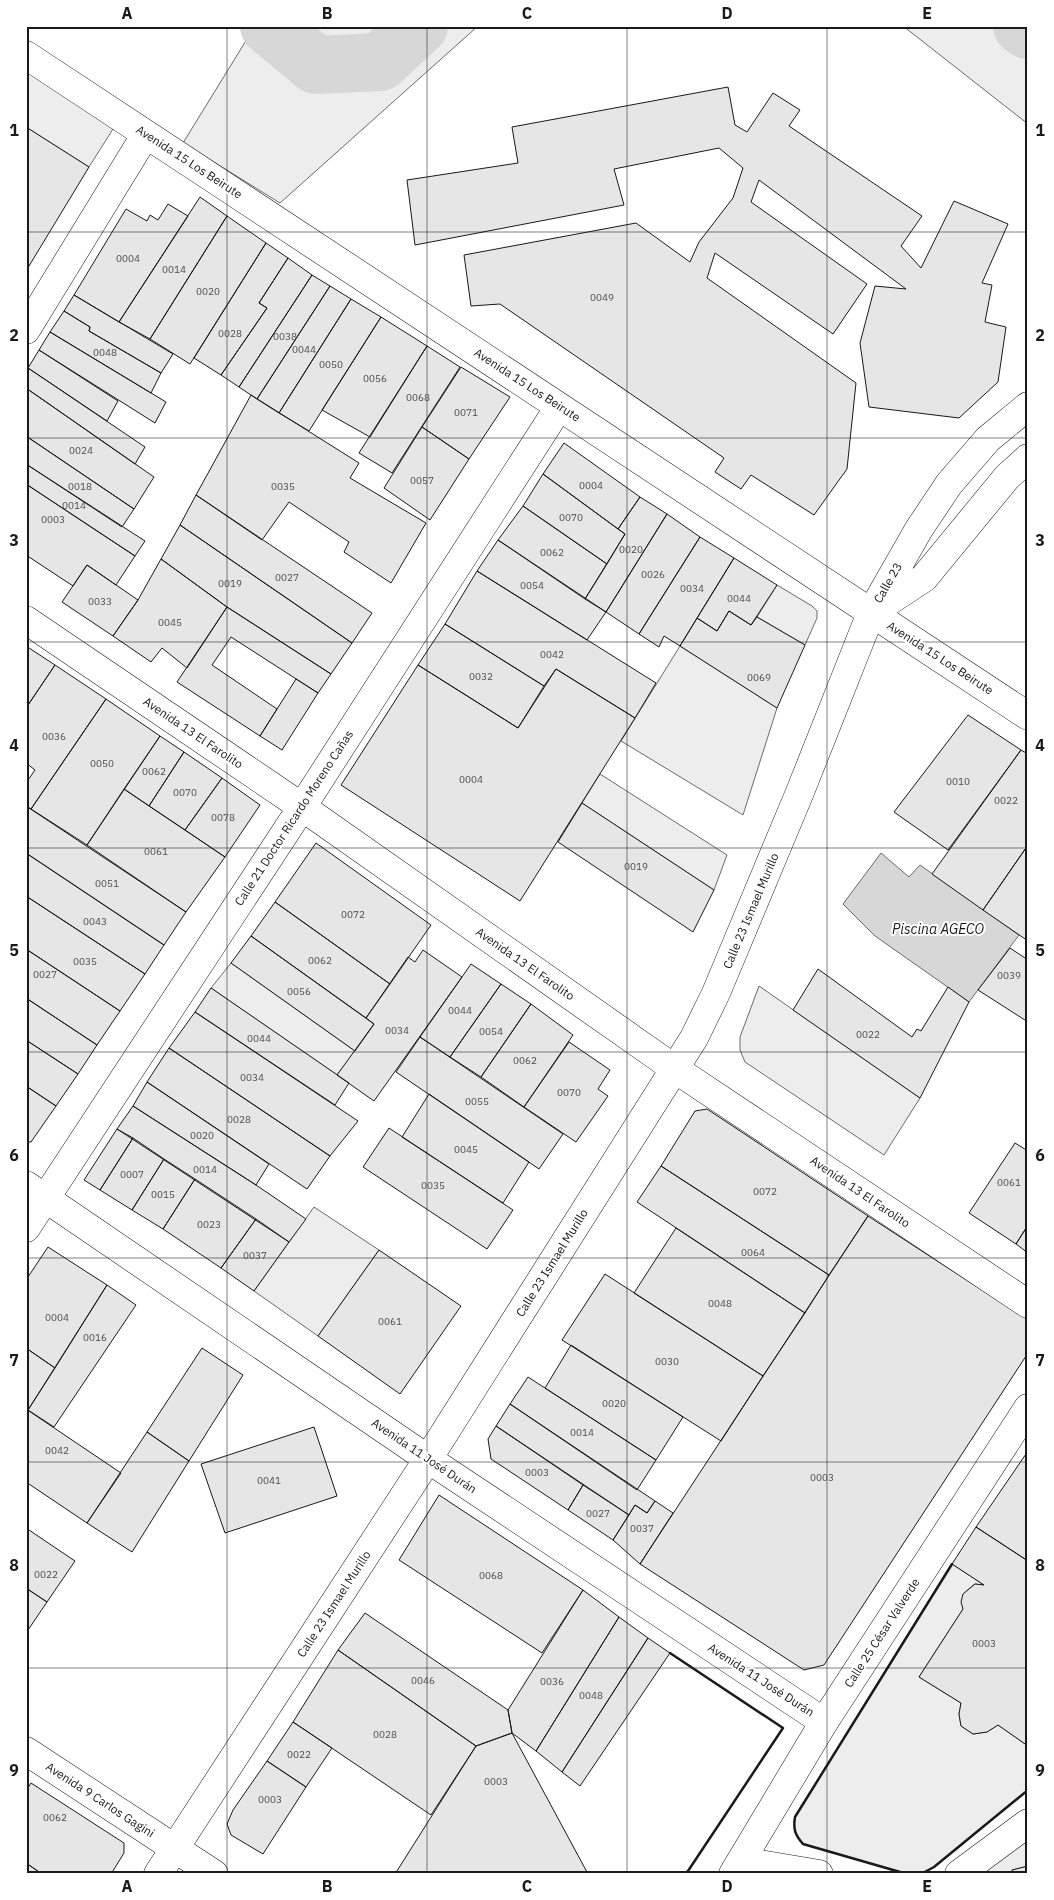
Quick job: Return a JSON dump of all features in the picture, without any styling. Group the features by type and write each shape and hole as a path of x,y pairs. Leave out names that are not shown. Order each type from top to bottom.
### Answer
{"street":[{"name":"Avenida 15 Los Beirute","path":"26,55 1028,716"},
{"path":"26,330 146,134"},
{"name":"Calle 23","path":"871,613 919,528 949,484 988,439 1028,406"},
{"name":"Calle 21 Doctor Ricardo Moreno Cañas","path":"26,1228 36,1192 302,807 559,407"},
{"name":"Calle 23","path":"871,613 924,578 1007,477 1028,458"},
{"name":"Calle 23 Ismael Murillo","path":"158,1874 428,1459 675,1069 716,994 800,792 871,613"},
{"name":"Avenida 13 El Farolito","path":"26,620 302,807 675,1069 1028,1304"},
{"name":"Avenida 11 José Durán","path":"36,1192 428,1459 824,1722"},
{"name":"Calle 25 César Valverde","path":"737,1867 824,1722 1028,1408"},
{"name":"Avenida 9 Carlos Gagini","path":"26,1751 214,1874"},
{"path":"958,1874 1028,1823"},
{"path":"737,1867 819,1874"}],"shaded area":[{"path":"255,26 478,26 280,203 183,143"},
{"path":"903,26 1028,26 1028,124"},
{"path":"26,64 118,121 89,167 26,127"},
{"path":"777,585 817,611 817,618 805,645 757,617"},
{"path":"680,646 777,708 743,815 621,741"},
{"path":"600,774 727,855 714,890 582,803"},
{"path":"231,963 355,1051 337,1075 211,988"},
{"path":"759,986 920,1098 884,1155 745,1062 740,1050 740,1037"},
{"path":"314,1207 379,1250 318,1336 254,1291"},
{"path":"952,1564 984,1585 975,1584 966,1592 962,1601 963,1609 919,1677 961,1703 959,1714 961,1726 973,1734 987,1732 998,1725 1028,1746 1028,1790 934,1867 923,1873 903,1873 803,1844 795,1832 795,1817"},
{"path":"1028,1835 1028,1866 1012,1870 1013,1874 979,1874"}],"water":[{"name":"Piscina AGECO","path":"881,853 909,877 920,865 1019,935 969,1002 875,936 843,904"}],"building":[{"path":"728,87 735,125 747,132 773,93 800,110 789,126 922,216 901,246 921,268 954,201 1008,224 982,283 992,285 985,322 1006,327 998,382 959,418 869,407 860,343 875,286 906,289 759,180 751,202 867,284 833,334 715,253 707,278 856,383 847,469 814,515 751,475 741,489 715,472 724,458 500,304 471,306 464,255 636,223 690,262 699,242 733,198 743,168 719,148 614,169 624,205 415,245 407,180 518,163 512,127"},
{"path":"26,127 89,167 26,271"},
{"path":"200,197 227,216 150,339 119,322"},
{"path":"168,204 188,216 119,322 74,295 126,209 147,221 150,215 158,220"},
{"path":"227,216 266,243 190,364 150,339"},
{"path":"266,243 288,258 259,303 267,308 221,375 194,358"},
{"path":"288,258 312,275 239,387 221,375 267,308 259,303"},
{"path":"312,275 330,286 257,399 239,387"},
{"path":"330,286 351,299 279,413 257,399"},
{"path":"74,295 173,354 161,373 89,331 90,327 64,311"},
{"path":"351,299 381,317 309,431 279,413"},
{"path":"64,311 90,327 89,331 161,373 151,393 50,332"},
{"path":"381,317 427,346 370,437 322,410"},
{"path":"50,332 166,402 155,423 39,350"},
{"path":"427,346 460,367 392,473 359,453"},
{"path":"39,350 118,401 107,421 28,368"},
{"path":"461,367 510,397 469,459 422,427"},
{"path":"28,368 145,447 135,464 26,388 26,371"},
{"path":"26,388 154,477 134,509 26,436"},
{"path":"251,395 359,463 350,478 426,523 391,583 344,552 349,542 289,502 262,540 196,495"},
{"path":"422,427 469,459 430,520 384,488"},
{"path":"26,436 134,509 122,527 26,464"},
{"path":"564,443 640,497 618,529 543,474"},
{"path":"26,464 145,541 135,556 26,484"},
{"path":"543,474 625,534 607,564 523,506"},
{"path":"26,484 135,556 116,585 87,565 73,586 26,555"},
{"path":"196,495 372,613 352,643 180,525"},
{"path":"640,497 667,514 606,612 585,599 625,534 618,529"},
{"path":"523,506 607,564 585,599 498,540"},
{"path":"667,514 700,537 639,634 606,612"},
{"path":"180,525 352,643 331,674 227,607 161,559"},
{"path":"700,537 734,558 680,646 664,636 659,647 639,634"},
{"path":"498,540 606,612 587,640 477,571"},
{"path":"734,558 777,585 751,625 729,611 717,631 697,618"},
{"path":"161,559 227,607 187,668 162,648 151,662 113,636 138,600"},
{"path":"87,565 138,600 113,636 62,602"},
{"path":"477,571 656,683 635,718 556,669 544,686 445,624"},
{"path":"227,607 331,674 318,693 231,637 212,665 277,709 260,736 177,682"},
{"path":"729,611 751,625 757,617 805,645 777,708 680,646 697,618 717,631"},
{"path":"445,624 544,686 518,728 418,665"},
{"path":"26,646 55,665 26,708"},
{"path":"55,665 106,699 31,809 26,806 26,783 35,770 26,763 26,708"},
{"path":"418,665 518,728 556,669 635,718 520,901 341,785"},
{"path":"296,679 318,693 282,750 260,736"},
{"path":"106,699 160,736 87,845 31,809"},
{"path":"968,715 1021,750 948,850 894,812"},
{"path":"160,736 184,752 149,806 124,789"},
{"path":"1021,750 1028,754 1028,845 983,910 932,874"},
{"path":"184,752 222,778 185,830 149,806"},
{"path":"222,778 260,805 225,857 185,830"},
{"path":"124,789 225,857 186,912 87,845"},
{"path":"582,803 714,890 693,932 558,842"},
{"path":"26,806 186,912 164,945 26,853"},
{"path":"316,843 431,925 390,984 275,902"},
{"path":"1028,845 1028,941 983,910"},
{"path":"26,853 164,945 145,974 26,896"},
{"path":"26,896 145,974 120,1011 26,949"},
{"path":"275,902 390,984 366,1018 251,936"},
{"path":"251,936 374,1024 355,1051 231,963"},
{"path":"1010,948 1028,960 1028,1022 978,990"},
{"path":"26,949 120,1011 97,1045 26,998"},
{"path":"423,950 462,977 374,1101 337,1075 374,1024 366,1018 408,957 415,962"},
{"path":"471,964 501,984 450,1057 420,1037"},
{"path":"818,969 912,1037 917,1029 921,1031 948,987 969,1002 920,1098 793,1010"},
{"path":"501,984 531,1004 481,1077 450,1057"},
{"path":"211,988 349,1083 335,1105 195,1012"},
{"path":"26,998 97,1045 78,1074 26,1040"},
{"path":"531,1004 573,1035 524,1107 481,1077"},
{"path":"195,1012 358,1121 330,1156 169,1048"},
{"path":"420,1037 563,1134 539,1169 396,1072"},
{"path":"26,1040 78,1074 56,1106 26,1086"},
{"path":"569,1042 610,1070 598,1089 608,1096 576,1142 524,1107"},
{"path":"169,1048 330,1156 307,1189 147,1082"},
{"path":"147,1082 269,1164 256,1185 133,1106"},
{"path":"26,1086 56,1106 31,1142 26,1142"},
{"path":"429,1094 529,1162 503,1203 402,1137"},
{"path":"133,1106 306,1219 289,1242 117,1129"},
{"path":"707,1109 868,1216 829,1275 661,1166 695,1111"},
{"path":"389,1128 513,1210 487,1249 363,1167"},
{"path":"117,1129 133,1138 100,1190 84,1180"},
{"path":"133,1138 164,1159 132,1210 100,1190"},
{"path":"1015,1143 1028,1151 1028,1225 1016,1244 969,1213"},
{"path":"164,1159 195,1179 163,1229 132,1210"},
{"path":"661,1166 829,1275 805,1313 637,1202"},
{"path":"195,1179 256,1219 221,1268 163,1229"},
{"path":"868,1216 1028,1320 1028,1353 824,1665 804,1670 640,1564"},
{"path":"256,1219 289,1242 254,1291 221,1268"},
{"path":"1028,1225 1028,1253 1016,1244"},
{"path":"676,1228 805,1313 763,1376 634,1293"},
{"path":"48,1247 107,1285 55,1368 26,1348 26,1280"},
{"path":"379,1250 461,1306 400,1394 318,1336"},
{"path":"605,1274 763,1376 721,1441 562,1340"},
{"path":"107,1285 136,1305 54,1427 28,1410"},
{"path":"571,1345 683,1417 656,1460 545,1388"},
{"path":"26,1348 55,1368 28,1410 26,1409"},
{"path":"202,1348 243,1375 189,1461 147,1432"},
{"path":"528,1377 656,1460 637,1490 510,1404"},
{"path":"510,1404 655,1501 647,1513 635,1505 629,1515 496,1426"},
{"path":"26,1409 121,1473 87,1523 26,1482"},
{"path":"496,1426 583,1485 568,1510 491,1459 488,1439"},
{"path":"314,1427 337,1496 225,1533 201,1464"},
{"path":"147,1432 189,1461 132,1552 87,1523"},
{"path":"1028,1451 1028,1561 976,1527"},
{"path":"583,1485 629,1515 613,1540 568,1510"},
{"path":"439,1495 583,1590 542,1653 399,1560"},
{"path":"655,1501 673,1513 640,1564 613,1540 635,1505 647,1513"},
{"path":"976,1527 1028,1561 1028,1746 998,1725 987,1732 973,1734 961,1726 959,1714 961,1703 919,1677 963,1609 961,1602 963,1594 975,1584 984,1585 952,1564"},
{"path":"26,1528 75,1561 47,1602 26,1588"},
{"path":"26,1588 47,1602 26,1633"},
{"path":"583,1590 619,1617 536,1751 512,1733 508,1710"},
{"path":"365,1613 508,1710 512,1733 476,1746 338,1650"},
{"path":"619,1617 648,1638 562,1772 536,1751"},
{"path":"648,1638 670,1653 580,1786 562,1772"},
{"path":"338,1650 476,1746 431,1815 293,1722"},
{"path":"293,1722 332,1748 306,1787 267,1761"},
{"path":"512,1733 588,1874 395,1874 476,1746"},
{"path":"267,1761 306,1787 263,1854 231,1835 227,1824 233,1810"},
{"path":"31,1783 124,1843 124,1853 111,1874 42,1874 26,1863 26,1791"},
{"path":"26,1863 42,1874 26,1874"},
{"path":"1028,1866 1028,1874 1013,1874 1012,1870"}],"waterway":[{"path":"269,26 316,65 380,62 419,26"},
{"path":"1022,26 1028,30"}],"wall":[{"path":"907,1874 803,1844 795,1832 795,1817 952,1564"},
{"path":"670,1653 783,1728 688,1871 683,1874"},
{"path":"921,1874 934,1867 1028,1790"}]}
